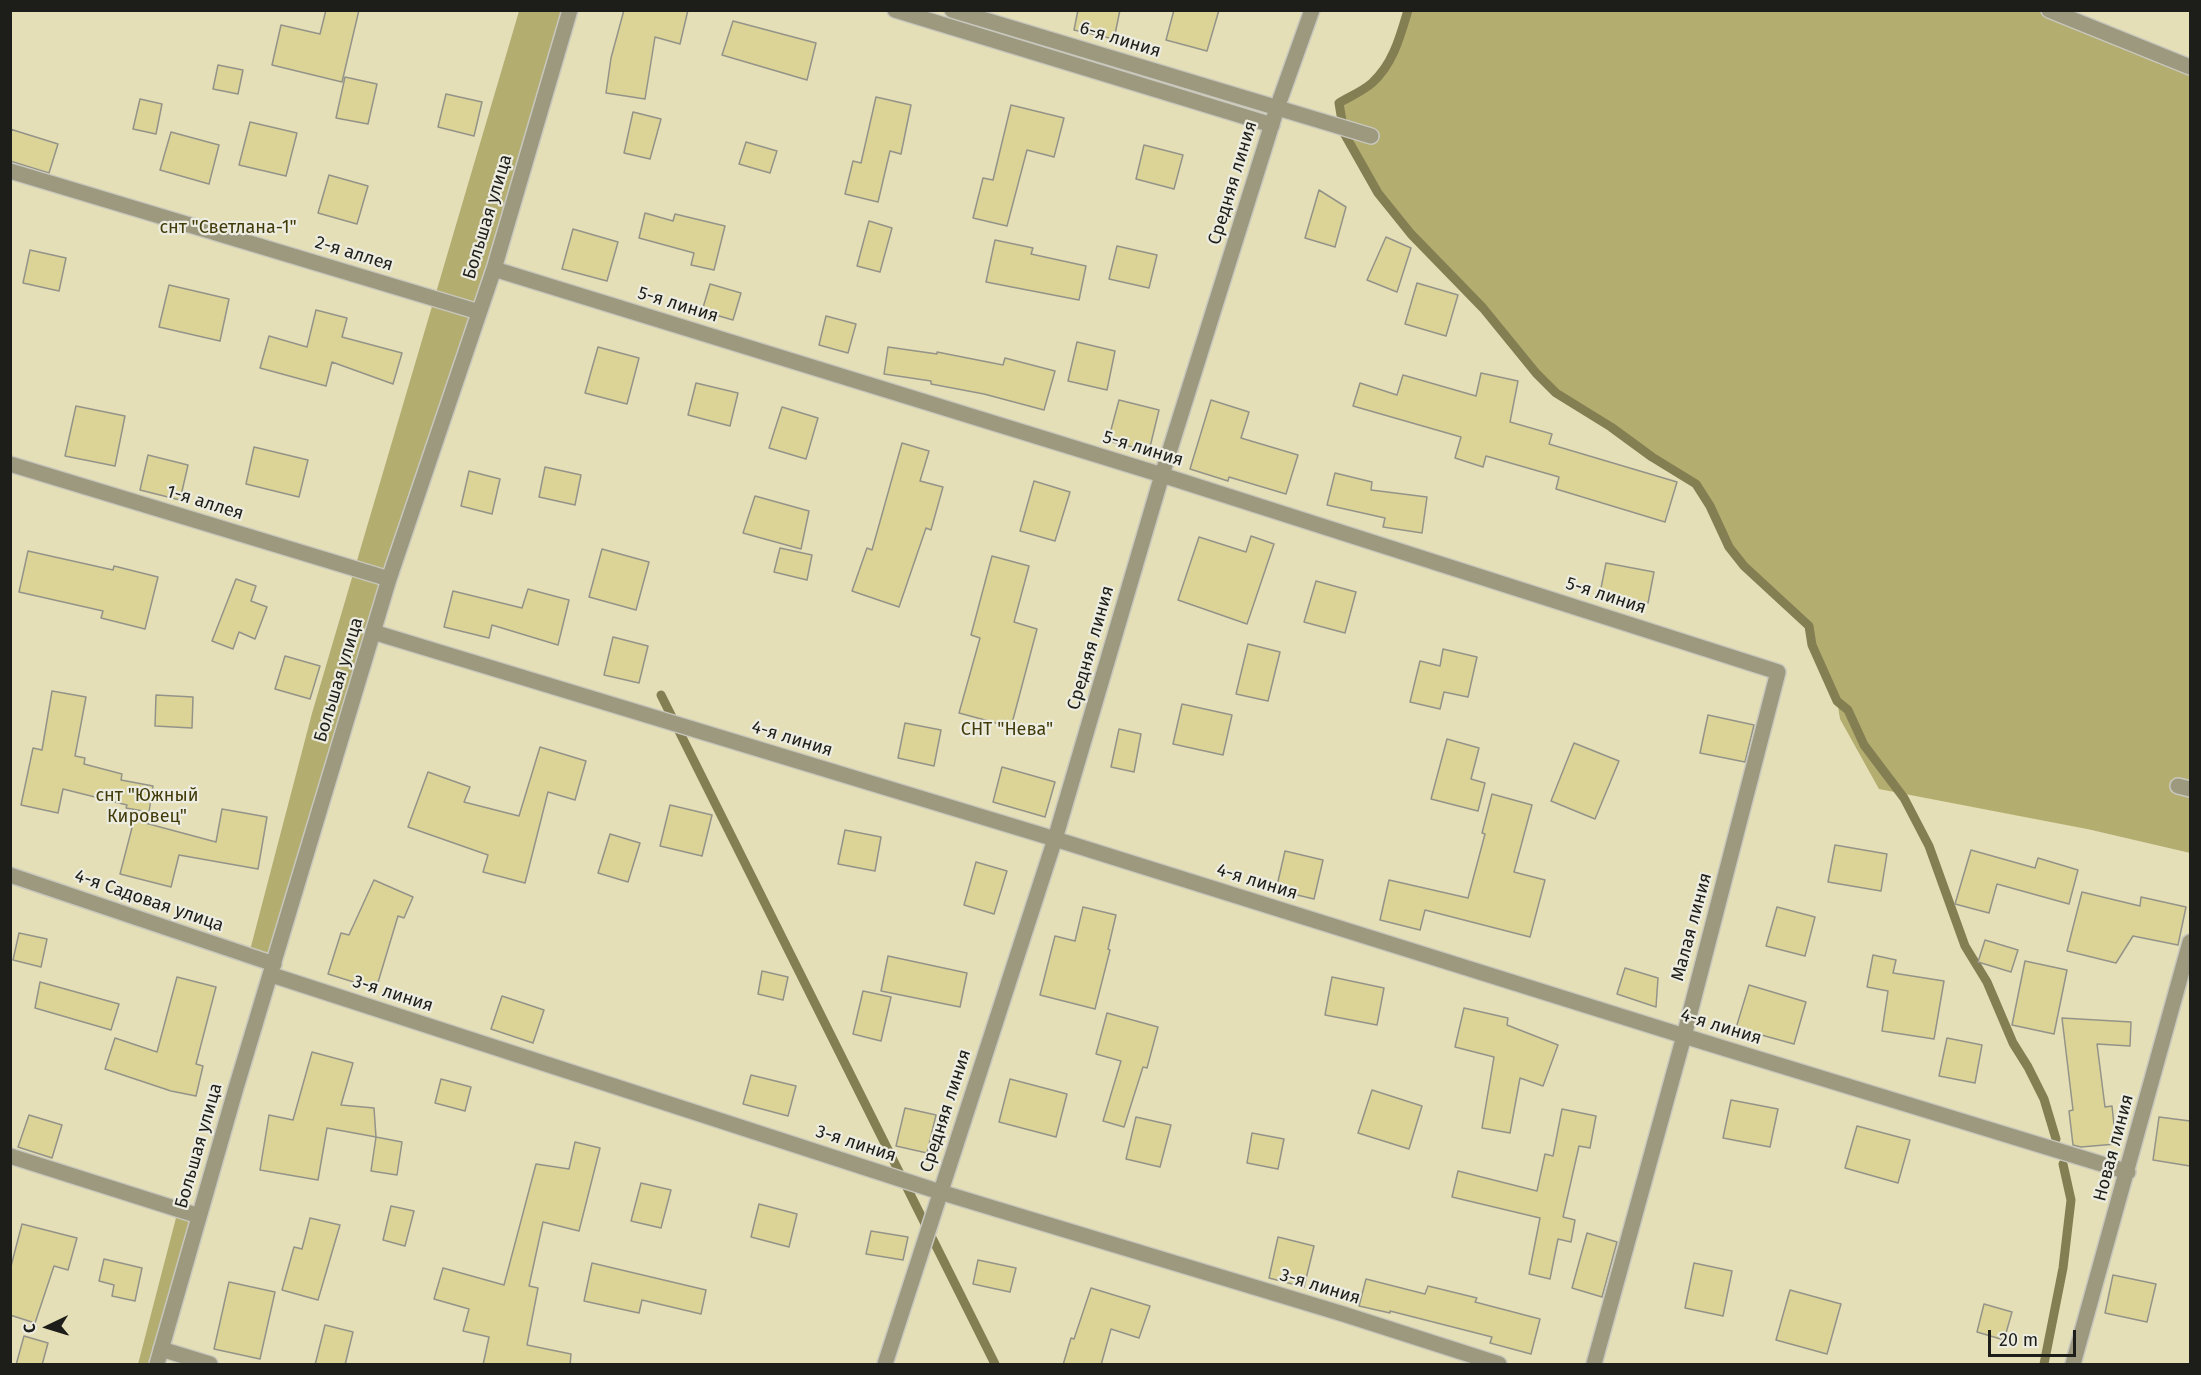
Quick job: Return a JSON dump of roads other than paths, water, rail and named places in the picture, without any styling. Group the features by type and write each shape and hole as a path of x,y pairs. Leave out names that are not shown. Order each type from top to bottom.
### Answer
{"street":[{"name":"Большая улица","path":"157,1365 199,1216 389,579 494,269 570,10"},
{"path":"895,10 1272,125"},
{"name":"6-я линия","path":"952,10 1366,134"},
{"name":"Средняя линия","path":"885,1365 1056,839 1162,475 1277,108 1312,10"},
{"path":"2049,10 2190,67"},
{"name":"2-я аллея","path":"10,171 478,312"},
{"name":"5-я линия","path":"494,269 1162,475 1778,672"},
{"name":"1-я аллея","path":"10,464 389,579"},
{"name":"4-я линия","path":"373,632 1056,839 1684,1036 2128,1172"},
{"name":"Малая линия","path":"1594,1365 1684,1036 1778,672"},
{"name":"4-я Садовая улица","path":"10,875 273,970"},
{"name":"Новая линия","path":"2073,1365 2190,942"},
{"name":"3-я линия","path":"273,970 940,1192 1343,1314 1498,1365"},
{"path":"10,1156 199,1216"},
{"path":"161,1349 210,1365"}],"waterway":[{"path":"1408,10 1395,50 1379,76 1368,86 1339,103 1344,133 1378,193 1411,234 1483,308 1536,373 1556,393 1696,484 1710,506 1729,547 1744,566 1809,626 1812,645 1837,701 1848,710 1864,745 1904,798 1929,846 1965,946 1987,982 2013,1043 2044,1099 2056,1139"},
{"path":"661,695 995,1364"},
{"path":"2044,1364 2063,1268 2071,1200 2063,1164"}],"park label":[{"name":"снт \"Светлана-1\"","path":"228,228"},
{"name":"СНТ \"Нева\"","path":"1007,730"},
{"name":"снт \"Южный Кировец\"","path":"147,806"}]}
